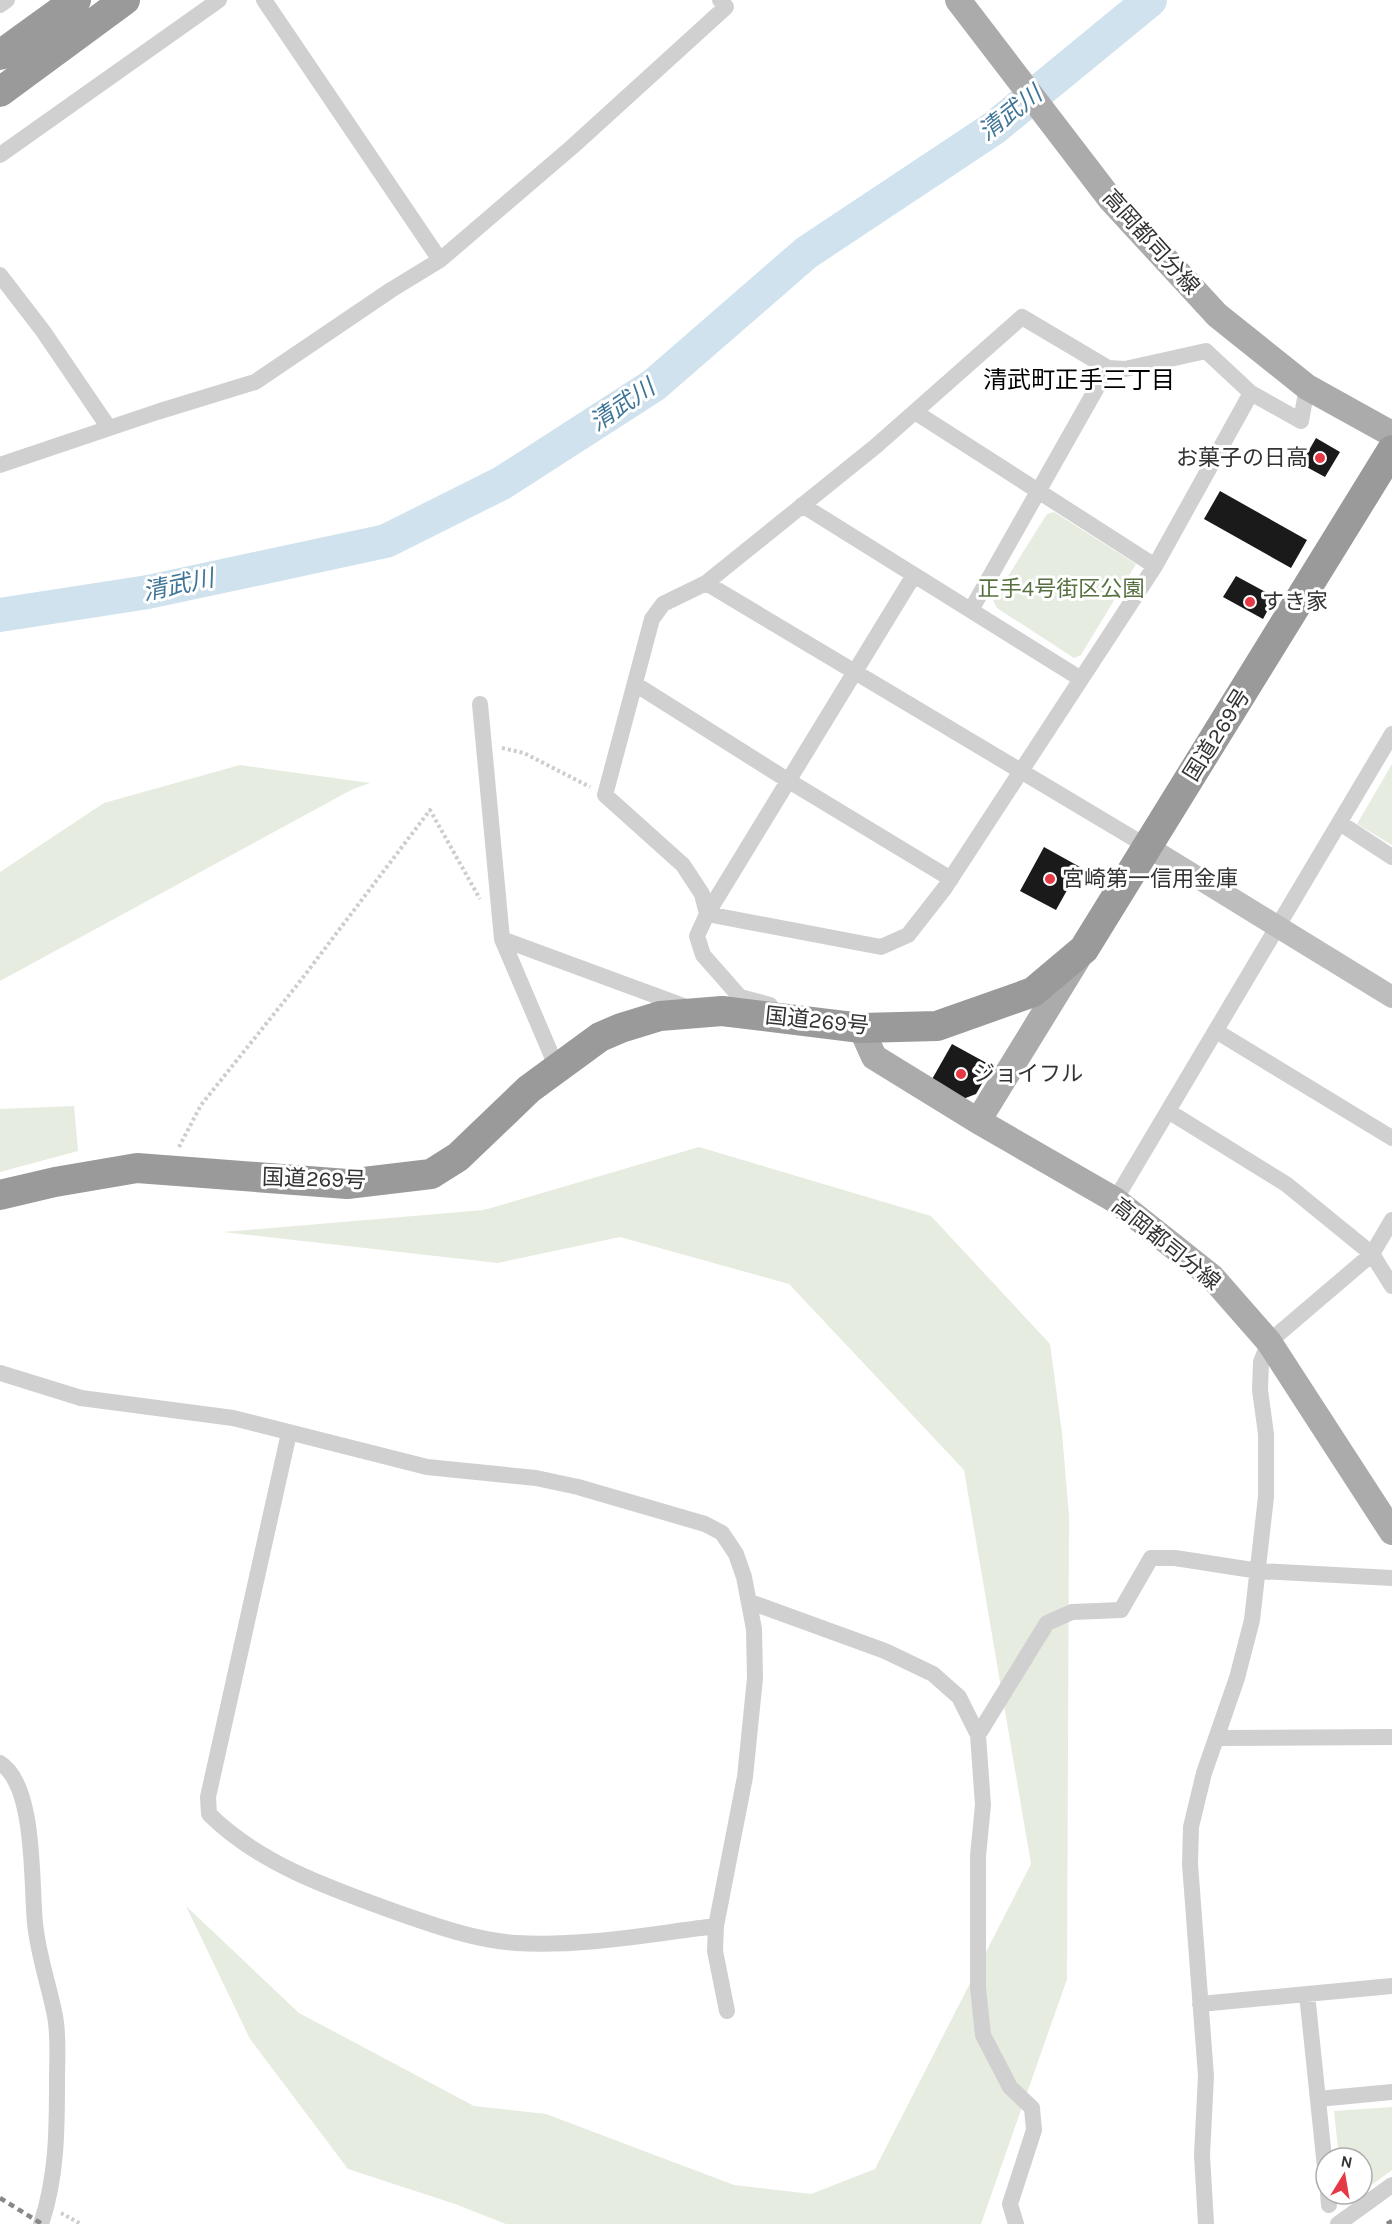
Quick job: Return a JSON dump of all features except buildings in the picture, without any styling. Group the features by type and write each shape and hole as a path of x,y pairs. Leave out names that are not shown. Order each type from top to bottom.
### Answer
{"highway":[{"path":"0,55 76,0"},
{"path":"0,92 125,0"},
{"name":"国道269号","path":"0,1195 55,1182 137,1168 347,1184 431,1174 458,1157 521,1096 600,1037 660,1016 722,1011 861,1028 938,1026 1033,992 1084,949 1392,450"}],"main road":[{"name":"高岡都司分線","path":"958,0 1111,200 1217,315 1307,387 1392,434"},
{"path":"978,1121 1084,949"},
{"name":"高岡都司分線","path":"861,1028 874,1057 978,1121 1115,1200 1212,1277 1269,1342 1392,1532"}],"street":[{"path":"0,5 7,0"},
{"path":"0,155 219,0"},
{"path":"264,0 440,260"},
{"path":"0,465 255,382 391,290 440,260 572,147 726,8 720,0"},
{"path":"0,274 43,331 109,428"},
{"path":"707,914 702,894 683,865 604,795 652,619 663,604 706,583 876,446 1022,317 1108,368 1125,369 1206,351 1251,393 1301,421 1307,387"},
{"path":"971,610 1108,368"},
{"path":"707,914 881,946 908,934 951,879 1155,566 1251,393"},
{"path":"915,412 1155,566"},
{"path":"802,505 1081,679"},
{"path":"861,1028 740,997 703,956 697,936 707,914 914,575"},
{"path":"706,583 1148,847 1392,997"},
{"path":"635,684 951,879"},
{"path":"480,704 502,939 557,1068"},
{"path":"1115,1200 1392,734"},
{"path":"1340,823 1392,857"},
{"path":"502,939 701,1013"},
{"path":"1216,1031 1392,1138"},
{"path":"1168,1111 1286,1184 1372,1254 1392,1286"},
{"path":"1206,2224 1202,2155 1206,2076 1190,1864 1191,1827 1204,1773 1237,1678 1252,1620 1266,1497 1266,1434 1260,1390 1261,1362 1269,1342 1372,1254 1392,1220"},
{"path":"0,1373 81,1398 233,1418 427,1467 536,1478 578,1487 705,1524 722,1533 736,1554 750,1602 754,1629 755,1678 743,1788 716,1926 715,1951 727,2011"},
{"path":"289,1433 208,1797 210,1814 228,1831 279,1865 356,1898 444,1929 483,1938 516,1943 589,1942 716,1926"},
{"path":"978,1735 1047,1623 1072,1612 1121,1610 1151,1558 1175,1558 1258,1571 1392,1578"},
{"path":"750,1602 885,1651 933,1674 959,1697 978,1735 983,1805 978,1856 978,1988 983,2035 1010,2087 1032,2108 1034,2130 1010,2204 1016,2224"},
{"path":"1216,1738 1392,1737"},
{"path":"0,1763 15,1779 28,1825 38,1952 55,2017 57,2148 49,2198 41,2224"},
{"path":"1200,2004 1392,1986"},
{"path":"1307,1994 1323,2146"},
{"path":"1318,2099 1392,2092"},
{"path":"1338,2224 1392,2185"}],"path":[{"path":"483,743 524,753 604,795"},
{"path":"168,1171 201,1105 298,984 430,810 502,939"}],"green space":[{"name":"正手4号街区公園","path":"1054,512 1136,564 1081,655 1074,658 997,608 993,600 1047,514"},
{"path":"1392,764 1392,845 1357,824"},
{"path":"240,765 370,783 353,789 0,981 0,872 104,803"},
{"path":"74,1106 78,1151 0,1172 0,1109"},
{"path":"699,1147 931,1216 1050,1344 1062,1433 1069,1516 1067,1979 981,2224 506,2224 455,2204 348,2169 250,2039 186,1906 299,2013 474,2106 546,2114 734,2185 811,2194 875,2169 1031,1864 964,1470 789,1284 620,1237 498,1263 223,1232 484,1210"},
{"path":"1392,2107 1392,2170 1374,2183 1374,2146 1338,2146 1334,2111"}],"waterway":[{"name":"清武川","path":"0,615 148,592 386,541 502,483 654,385 806,253 994,128 1150,0"}],"railway":[{"path":"0,2198 42,2224"},
{"path":"1387,2224 1392,2221"}],"place":[{"name":"お菓子の日高","path":"1320,458"},
{"name":"すき家","path":"1250,602"},
{"name":"宮崎第一信用金庫","path":"1050,879"},
{"name":"ジョイフル","path":"961,1074"}],"district":[{"name":"清武町正手三丁目","path":"1079,380"}]}
